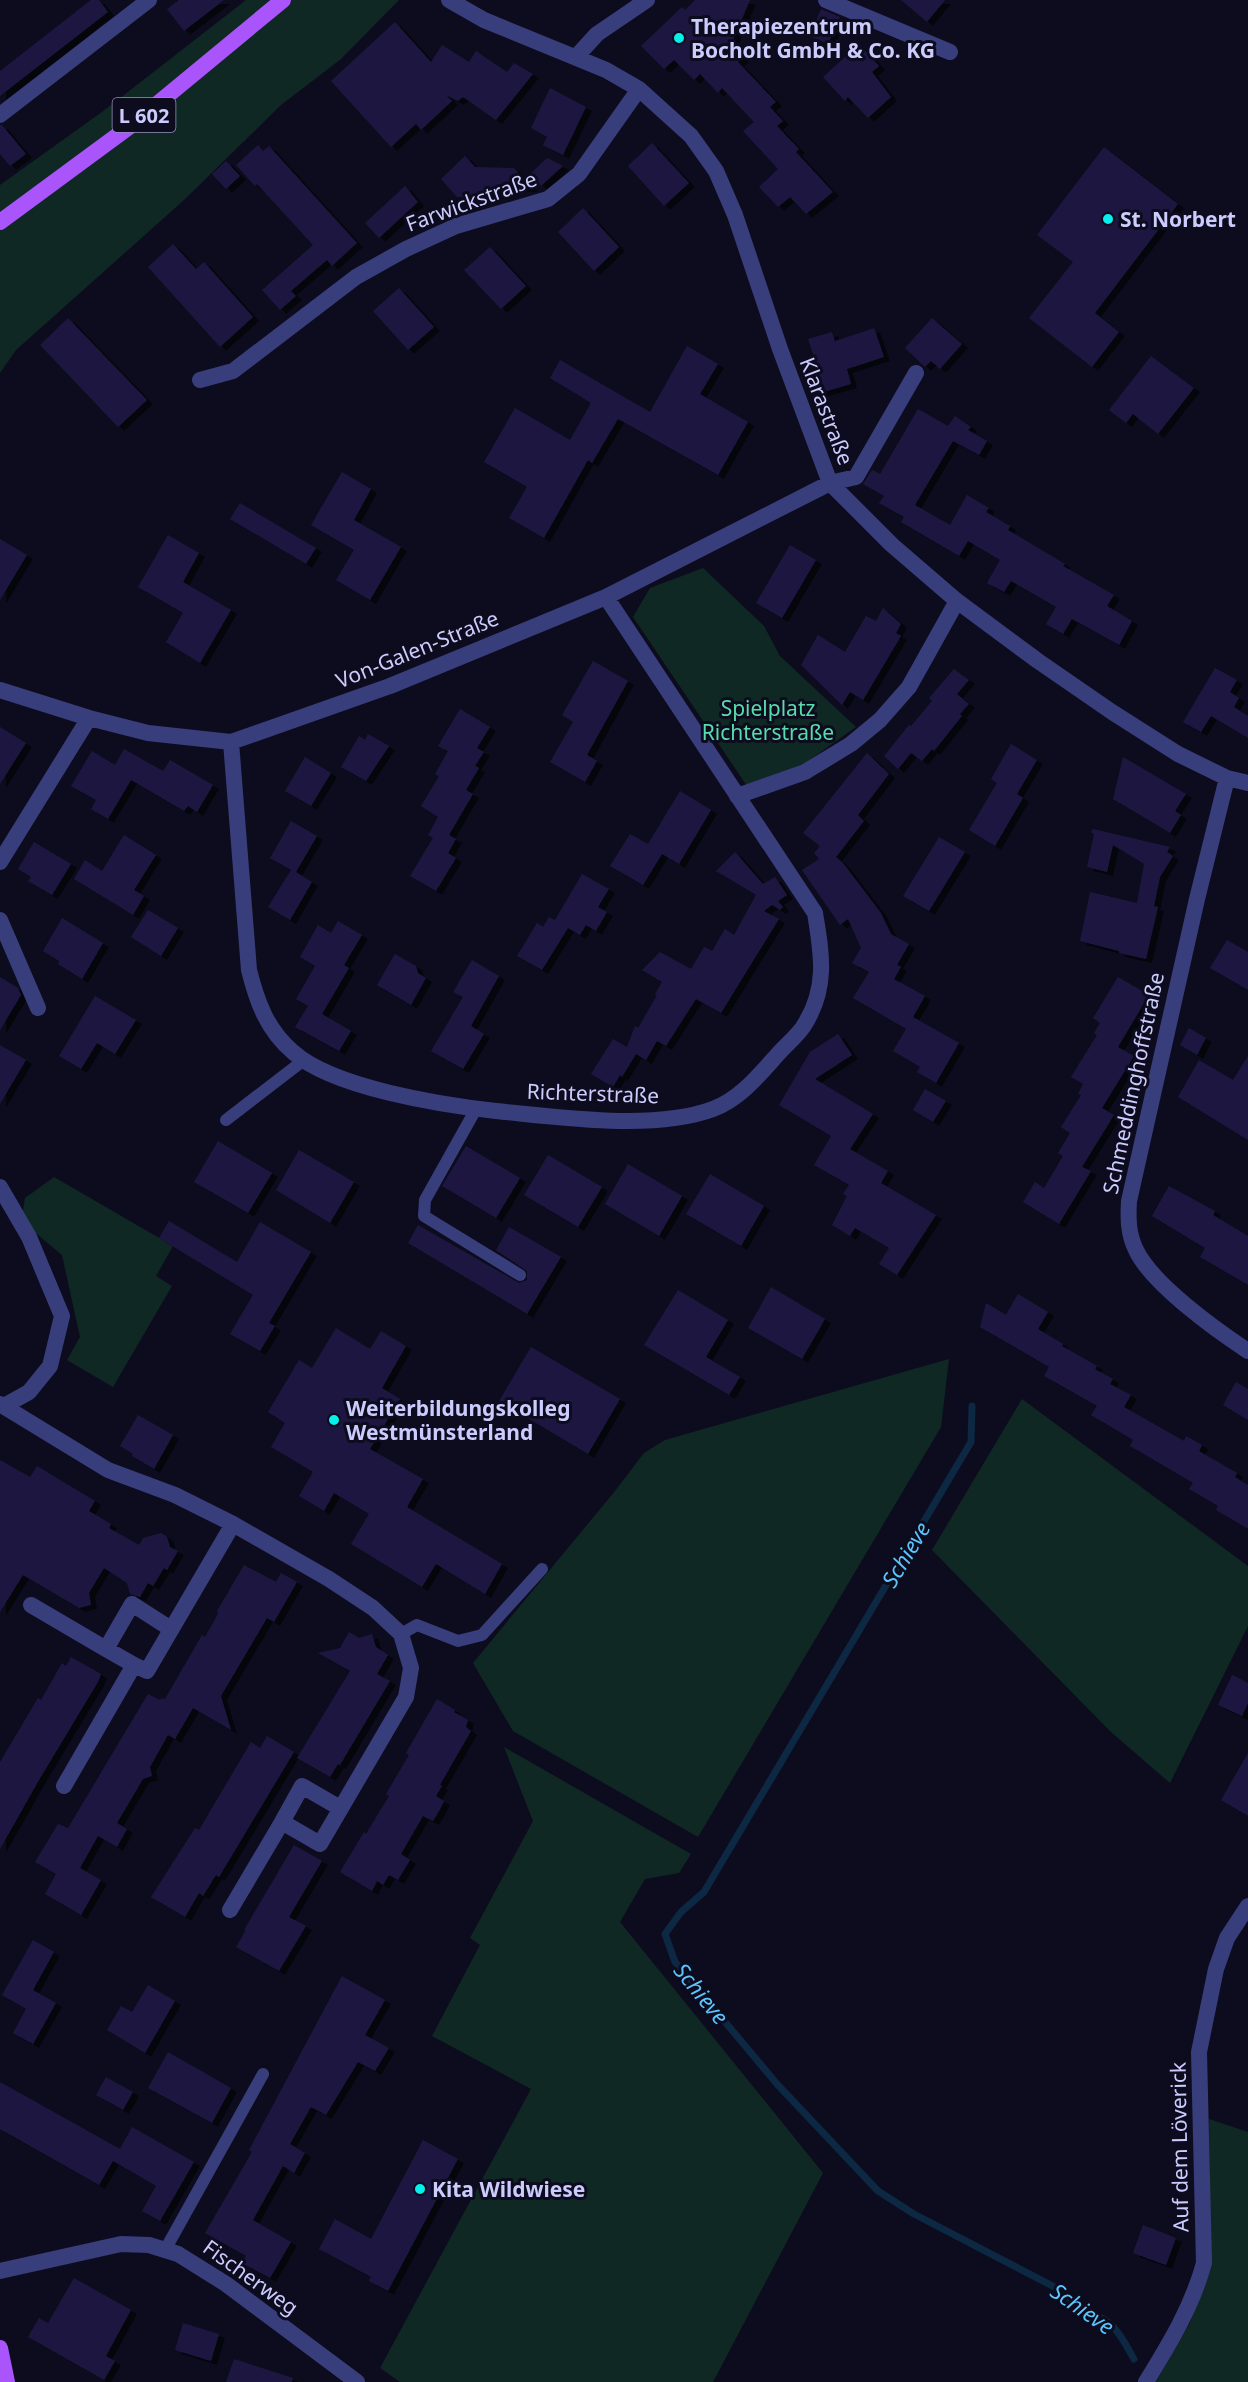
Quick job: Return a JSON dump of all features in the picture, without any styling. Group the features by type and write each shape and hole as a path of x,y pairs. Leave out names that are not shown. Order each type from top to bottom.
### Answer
{"main road":[{"name":"L 602","path":"0,222 133,124 283,0"},
{"path":"0,2348 7,2382"}],"street":[{"path":"0,115 149,0"},
{"name":"Klarastraße","path":"449,0 484,20 606,70 639,89 691,136 716,171 735,215 783,359 830,483 892,545 957,601 1038,662 1178,754 1227,778 1248,783"},
{"path":"576,57 597,34 647,0"},
{"path":"826,0 950,52"},
{"name":"Farwickstraße","path":"200,380 234,371 356,277 406,249 456,226 548,199 579,174 639,89"},
{"name":"Von-Galen-Straße","path":"0,690 89,718 148,733 231,742 390,686 606,597 830,483 856,477 916,373"},
{"name":"Richterstraße","path":"231,742 249,970 256,1000 271,1030 294,1054 324,1071 358,1083 409,1098 476,1109 630,1120 675,1118 714,1109 748,1088 803,1027 820,991 823,960 815,913 606,597"},
{"path":"737,796 805,772 851,744 880,720 909,687 957,601"},
{"path":"0,862 89,718"},
{"name":"Schmeddinghoffstraße","path":"1227,778 1129,1201 1128,1217 1134,1245 1146,1265 1171,1292 1221,1333 1248,1351"},
{"path":"0,920 38,1008"},
{"path":"0,1187 29,1237 62,1316 50,1366 29,1392 2,1405"},
{"path":"2,1405 108,1470 175,1495 233,1524 329,1579 373,1608 401,1634 411,1668 406,1697 320,1844 282,1822"},
{"path":"31,1605 147,1671 233,1524"},
{"path":"106,1649 132,1604 171,1629"},
{"path":"64,1786 134,1665"},
{"path":"231,1910 302,1786 340,1808"},
{"name":"Auf dem Löverick","path":"1146,2382 1167,2349 1195,2294 1204,2263 1199,2052 1216,1969 1227,1938 1248,1906"},
{"name":"Fischerweg","path":"0,2271 121,2244 148,2245 178,2254 226,2284 357,2382"}],"lane":[{"path":"226,1120 304,1060"},
{"path":"476,1109 425,1200 424,1216 520,1275"},
{"path":"401,1634 417,1625 458,1641 482,1635 542,1569"},
{"path":"165,2250 263,2074"}],"green space":[{"path":"246,0 399,0 341,59 281,105 184,200 16,350 0,373 0,185 106,109"},
{"name":"Spielplatz Richterstraße","path":"703,568 764,626 780,656 856,727 801,766 747,786 633,617 650,588"},
{"path":"54,1177 173,1246 156,1276 172,1286 113,1387 67,1360 80,1337 62,1255 26,1225 22,1216 25,1198"},
{"path":"949,1359 941,1427 698,1837 513,1731 473,1663 644,1453 665,1440"},
{"path":"1022,1399 1248,1566 1248,1626 1170,1783 1111,1732 932,1550"},
{"path":"504,1747 691,1854 679,1873 645,1879 620,1922 823,2173 713,2382 400,2382 380,2368 531,2089 432,2036 480,1945 470,1938 533,1821"},
{"path":"1209,2119 1248,2132 1248,2382 1156,2382 1190,2323 1210,2269"}],"building":[{"path":"91,0 99,0 108,12 0,96 0,71"},
{"path":"179,0 224,0 184,31 167,9"},
{"path":"695,0 750,0 731,45 743,58 738,62 776,102 770,107 783,121 777,126 799,149 796,152 833,192 806,214 790,197 778,207 759,187 778,169 743,131 754,122 722,88 718,93 700,74 694,80 674,60 664,69 641,46 682,7 685,10"},
{"path":"901,0 945,0 927,22"},
{"path":"821,9 840,17 828,44 810,36"},
{"path":"395,22 431,62 442,45 469,62 476,51 507,72 514,63 533,74 496,120 463,97 458,101 446,95 452,101 421,130 416,124 391,147 331,81"},
{"path":"859,44 879,66 872,72 891,97 868,118 848,97 845,101 823,77"},
{"path":"550,88 586,107 563,155 543,145 547,137 531,128"},
{"path":"0,125 26,154 10,166 0,154"},
{"path":"652,143 689,183 664,206 628,166"},
{"path":"258,145 263,151 269,146 357,243 332,266 327,260 291,291 296,296 280,310 262,290 313,245 257,184 255,186 236,165"},
{"name":"St. Norbert","path":"1104,147 1178,204 1095,313 1119,332 1092,367 1029,318 1073,262 1037,235"},
{"path":"465,156 475,167 514,168 532,188 505,187 492,199 457,197 441,179"},
{"path":"547,158 563,166 541,186 530,174"},
{"path":"226,161 240,176 226,189 212,174"},
{"path":"405,186 418,202 379,238 365,223"},
{"path":"583,208 619,247 594,271 558,232"},
{"path":"173,244 196,269 204,262 253,317 220,347 148,267"},
{"path":"490,247 526,286 501,309 464,270"},
{"path":"399,288 434,327 408,350 373,311"},
{"path":"68,318 147,400 118,427 40,345"},
{"path":"932,318 962,344 940,369 931,361 925,367 905,348"},
{"path":"874,328 884,357 847,369 851,384 817,394 809,374 819,371 808,339 832,332 835,341"},
{"path":"687,346 718,364 700,394 748,422 718,475 618,419 592,463 588,460 544,538 509,518 527,487 484,462 515,408 570,440 591,403 550,378 560,360 650,412"},
{"path":"1151,356 1194,388 1158,434 1133,414 1126,423 1109,410"},
{"path":"918,409 948,426 955,416 971,427 968,430 987,441 979,455 953,441 915,505 950,525 967,495 989,508 986,512 1010,526 1008,530 1065,564 1063,566 1114,595 1107,606 1132,621 1119,645 1072,619 1063,634 1046,624 1056,607 1011,581 1004,592 987,583 1000,560 968,541 959,556 901,522 904,517 879,503 884,496 863,484 872,470 880,474"},
{"path":"342,472 371,489 354,520 401,547 370,600 336,580 354,550 311,525"},
{"path":"240,503 316,548 306,564 230,519"},
{"path":"168,535 199,553 183,582 231,610 200,663 166,642 183,613 138,587"},
{"path":"0,539 27,555 0,600"},
{"path":"790,545 816,560 782,618 756,603"},
{"path":"883,608 901,624 896,633 901,636 863,700 850,692 842,705 801,665 818,635 845,652 866,616 876,621"},
{"path":"593,661 628,681 587,755 597,761 585,782 550,762 573,722 562,715"},
{"path":"1215,668 1237,680 1230,692 1239,698 1234,707 1248,716 1248,738 1211,716 1201,732 1183,722"},
{"path":"954,669 969,680 957,694 969,704 934,751 932,749 922,761 911,753 898,769 884,756 932,701 929,698"},
{"path":"460,709 490,727 477,748 484,752 475,766 479,768 466,790 473,794 449,835 456,839 448,853 456,858 436,891 410,876 433,838 428,835 438,817 421,806 439,776 435,774 448,751 438,746"},
{"path":"0,727 26,743 0,784"},
{"path":"368,734 389,746 366,781 341,767 359,736 365,740"},
{"path":"1011,744 1037,760 1017,794 1023,798 995,846 969,830 997,783 991,779"},
{"path":"124,749 163,771 170,760 213,785 197,812 188,806 184,811 131,780 108,819 91,809 96,800 71,786 92,751 115,765"},
{"path":"867,753 889,774 858,815 864,821 836,857 881,913 891,934 909,944 897,965 901,967 894,979 925,996 913,1017 959,1043 936,1083 917,1072 920,1067 893,1051 906,1029 853,998 869,972 852,963 861,948 848,919 840,925 802,870 819,859 814,853 820,846 803,833"},
{"path":"305,757 331,773 311,806 285,791"},
{"path":"1123,757 1186,794 1175,811 1181,815 1170,833 1113,799"},
{"path":"680,791 711,810 679,864 662,854 643,885 610,866 630,834 648,844"},
{"path":"291,821 317,836 296,872 312,882 290,920 268,907 291,870 270,858"},
{"path":"1093,829 1170,847 1167,852 1173,856 1160,877 1154,906 1158,907 1146,959 1080,941 1090,892 1137,903 1144,864 1113,845 1107,872 1087,867"},
{"path":"124,835 156,855 134,890 144,896 133,915 74,879 85,860 102,871"},
{"path":"939,837 965,852 929,911 903,896"},
{"path":"34,842 71,864 52,895 28,881 31,877 18,869"},
{"path":"735,852 763,884 775,877 787,895 778,901 783,907 780,910 772,905 764,911 779,919 721,1013 696,999 666,1046 657,1041 646,1060 636,1054 613,1087 591,1074 613,1039 627,1047 635,1026 638,1028 657,995 655,994 662,982 642,970 660,952 691,969 704,947 712,951 725,929 734,935 756,895 716,871"},
{"path":"582,874 609,889 598,907 607,912 596,931 586,925 580,935 568,928 542,970 517,956 537,923 543,927 549,917 555,920"},
{"path":"148,910 178,928 161,956 131,937"},
{"path":"62,918 103,943 82,979 58,964 59,961 43,951"},
{"path":"338,921 362,935 344,965 349,968 322,1014 351,1031 339,1051 295,1027 308,1006 296,999 315,966 300,957 318,925 331,933"},
{"path":"1227,940 1248,952 1248,990 1210,968"},
{"path":"395,954 416,966 418,973 426,978 411,1005 377,985"},
{"path":"472,960 499,976 471,1026 484,1034 463,1069 431,1051 463,997 453,992"},
{"path":"0,977 18,988 21,995 0,1030"},
{"path":"1118,977 1149,995 1118,1047 1134,1056 1102,1108 1114,1115 1082,1167 1091,1171 1059,1224 1023,1202 1035,1182 1044,1188 1063,1156 1058,1153 1070,1133 1061,1127 1081,1095 1078,1094 1083,1084 1071,1077 1097,1035 1094,1033 1100,1023 1093,1018"},
{"path":"95,996 136,1020 115,1054 97,1043 81,1069 59,1056"},
{"path":"1189,1028 1206,1038 1197,1055 1180,1045"},
{"path":"838,1034 852,1055 815,1079 873,1114 850,1149 888,1171 881,1183 936,1215 897,1275 879,1264 889,1248 855,1228 850,1236 832,1225 847,1196 843,1194 849,1185 814,1165 831,1136 779,1105 810,1052"},
{"path":"0,1045 26,1060 0,1104"},
{"path":"1248,1056 1248,1140 1178,1097 1199,1060 1233,1080"},
{"path":"925,1089 946,1101 933,1122 913,1110"},
{"path":"218,1141 272,1173 248,1213 194,1182"},
{"path":"466,1146 520,1178 496,1218 442,1186"},
{"path":"299,1150 354,1182 330,1223 276,1190"},
{"path":"548,1155 602,1187 578,1227 524,1195"},
{"path":"628,1164 682,1196 659,1236 605,1204"},
{"path":"710,1174 764,1206 741,1246 686,1214"},
{"path":"1169,1186 1215,1211 1213,1215 1248,1236 1248,1285 1200,1257 1205,1248 1152,1216"},
{"path":"169,1221 237,1262 260,1222 311,1252 269,1323 275,1326 260,1351 230,1334 253,1295 159,1238"},
{"path":"418,1225 519,1283 527,1280 527,1271 496,1250 509,1227 561,1257 527,1314 408,1243"},
{"path":"771,1287 825,1319 802,1359 748,1328"},
{"path":"678,1290 728,1320 706,1357 740,1377 729,1395 644,1345"},
{"path":"1018,1294 1048,1312 1038,1329 1097,1366 1095,1369 1113,1379 1110,1384 1131,1395 1124,1407 1184,1441 1186,1436 1202,1445 1199,1451 1237,1473 1235,1477 1248,1485 1248,1529 1216,1510 1218,1506 1189,1489 1193,1483 1130,1446 1133,1440 1091,1415 1097,1406 1044,1376 1049,1367 980,1327 986,1303 1006,1315"},
{"path":"336,1328 370,1349 381,1331 406,1346 382,1388 400,1399 370,1449 423,1479 407,1507 502,1564 485,1594 436,1564 422,1587 351,1544 369,1514 334,1493 324,1511 299,1496 313,1472 271,1447 285,1423 268,1412 299,1360 312,1368"},
{"path":"531,1347 620,1399 588,1454 499,1401"},
{"path":"1236,1382 1248,1389 1248,1420 1223,1405"},
{"path":"138,1415 173,1435 154,1469 120,1446"},
{"path":"0,1460 30,1477 37,1466 95,1501 89,1511 111,1524 109,1528 139,1545 143,1538 161,1533 167,1537 170,1547 178,1551 167,1570 164,1568 153,1586 148,1583 140,1597 130,1594 127,1583 104,1568 89,1593 91,1605 79,1608 23,1575 0,1612"},
{"path":"244,1565 276,1582 281,1573 297,1582 274,1622 267,1618 221,1696 231,1730 193,1708 175,1739 168,1735 150,1767 152,1776 143,1779 117,1823 127,1829 117,1847 98,1836 80,1868 101,1880 81,1915 45,1894 56,1874 35,1862 58,1824 68,1828 148,1694 160,1700 165,1699 202,1635 205,1637 218,1614 217,1611"},
{"path":"349,1632 359,1638 372,1634 376,1647 388,1655 377,1674 390,1681 340,1765 338,1764 330,1777 297,1758 350,1671 318,1653 340,1648"},
{"path":"71,1657 101,1674 0,1849 0,1762 38,1698 41,1700 62,1663 66,1666"},
{"path":"1232,1675 1248,1683 1248,1703 1242,1716 1218,1705"},
{"path":"437,1699 468,1720 466,1727 471,1731 440,1785 442,1786 436,1796 444,1801 439,1811 433,1821 423,1816 401,1854 410,1860 398,1880 389,1875 383,1885 377,1881 372,1891 340,1872 389,1796 386,1794 409,1755 406,1753"},
{"path":"267,1736 294,1752 219,1877 216,1875 203,1896 199,1893 185,1917 151,1897 195,1828 199,1830 251,1742 260,1748"},
{"path":"1248,1753 1248,1816 1221,1800"},
{"path":"294,1845 322,1861 289,1917 306,1926 279,1971 236,1947"},
{"path":"33,1940 54,1952 33,1990 56,2003 33,2044 13,2033 26,2009 2,1995"},
{"path":"342,1976 385,2000 365,2035 389,2048 375,2071 358,2062 326,2115 311,2107 290,2144 305,2153 294,2173 283,2166 253,2220 291,2242 270,2278 242,2263 246,2256 205,2233 252,2152 249,2150"},
{"path":"148,1985 175,2001 145,2053 107,2030 121,2006 132,2012"},
{"path":"168,2052 231,2088 212,2123 148,2088"},
{"path":"106,2077 133,2092 123,2110 96,2095"},
{"path":"0,2082 120,2149 132,2127 194,2162 160,2221 142,2211 156,2186 113,2161 99,2185 0,2129"},
{"name":"Kita Wildwiese","path":"423,2140 458,2159 388,2291 369,2281 371,2277 319,2249 335,2219 371,2239"},
{"path":"1143,2225 1176,2238 1166,2265 1133,2253"},
{"path":"74,2278 131,2310 106,2356 115,2361 104,2380 28,2337 39,2318 48,2323"},
{"path":"183,2323 219,2334 211,2361 175,2350"},
{"path":"234,2359 293,2378 292,2382 226,2382"}],"waterway":[{"name":"Schieve","path":"972,1406 971,1442 704,1892 681,1912 665,1934 675,1962 777,2084 878,2191 914,2214 1066,2293 1076,2309 1088,2312 1112,2325 1134,2359"}],"place":[{"name":"Therapiezentrum Bocholt GmbH & Co. KG","path":"679,38"},
{"name":"St. Norbert","path":"1108,219"},
{"name":"Weiterbildungskolleg Westmünsterland","path":"334,1420"},
{"name":"Kita Wildwiese","path":"420,2189"}]}
